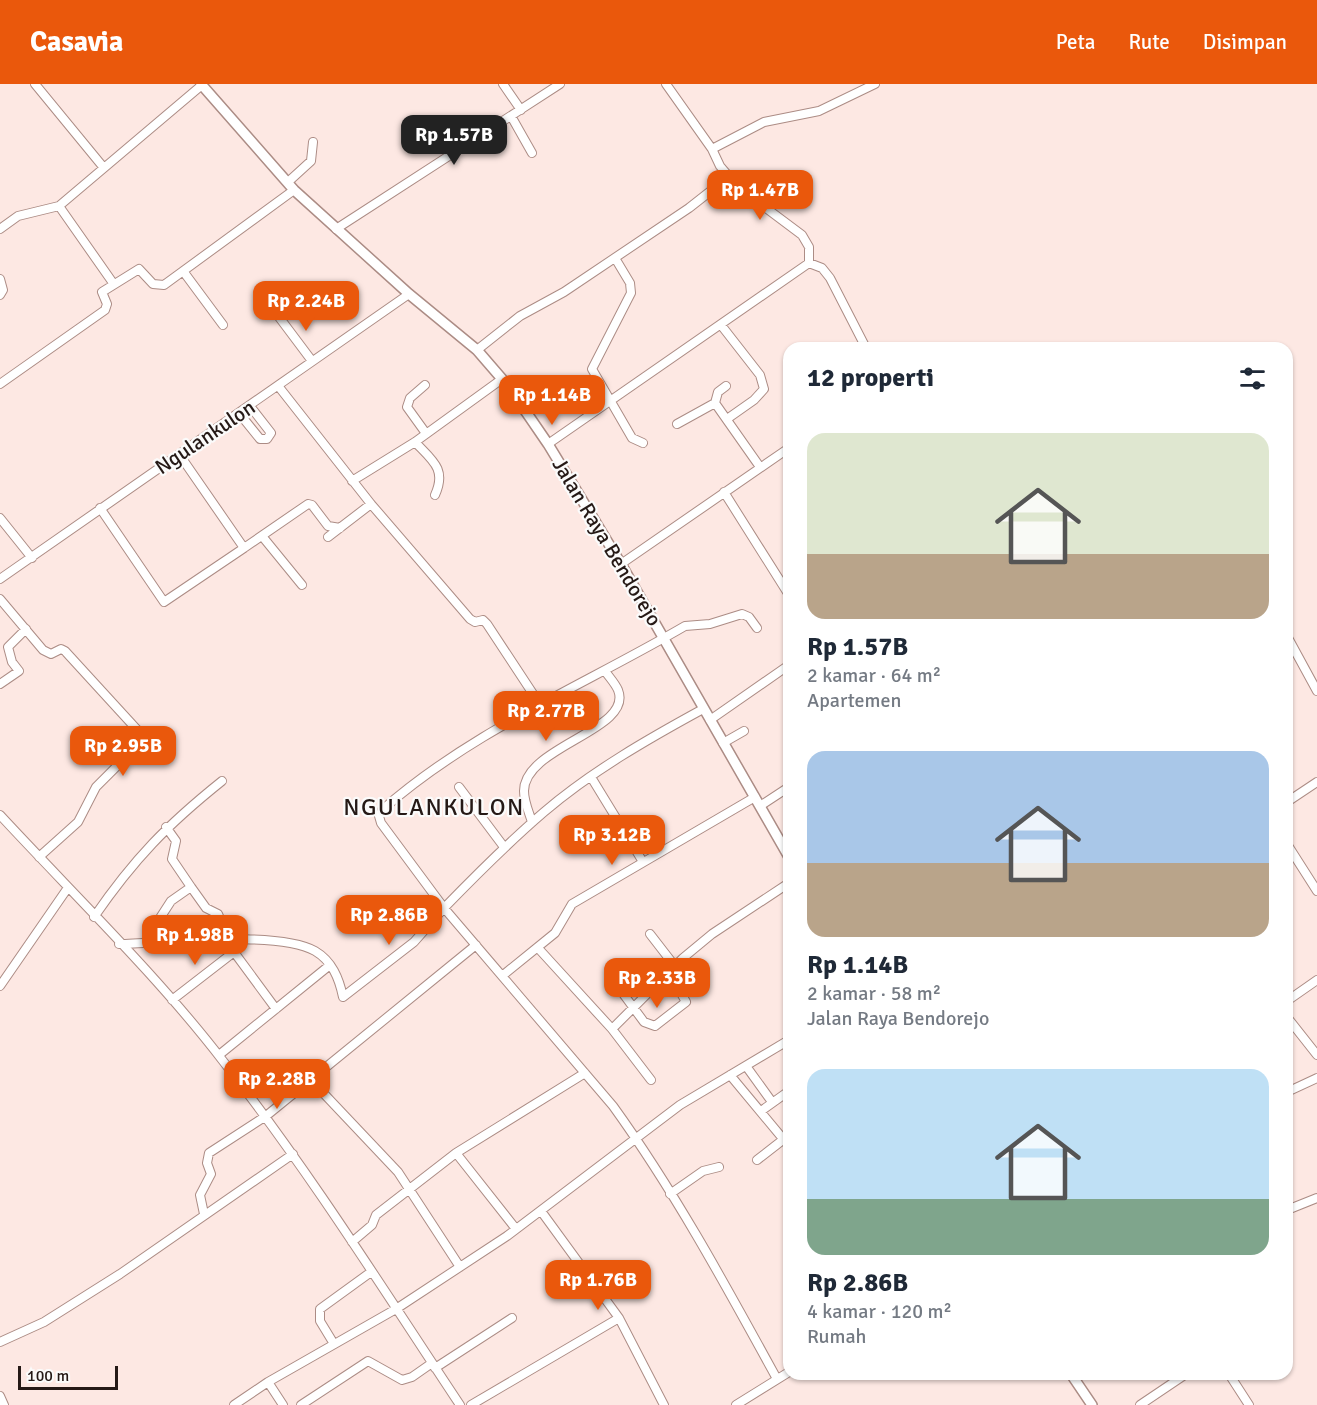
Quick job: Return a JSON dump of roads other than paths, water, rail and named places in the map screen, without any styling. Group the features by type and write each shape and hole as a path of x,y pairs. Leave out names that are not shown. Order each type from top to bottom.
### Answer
{"main road":[{"name":"Jalan Raya Bendorejo","path":"201,85 291,186 409,294 477,350 502,379 548,444 621,564 783,846"},
{"path":"1075,1380 1092,1405"}],"street":[{"path":"34,84 104,168"},
{"path":"503,84 521,110"},
{"path":"336,229 560,84"},
{"path":"666,84 712,149 726,174 747,196 796,229 809,247 809,263"},
{"path":"712,149 764,122 819,111 875,84"},
{"path":"0,229 18,216 59,206 201,85"},
{"path":"511,116 532,153"},
{"path":"0,384 105,310 107,304 102,292 113,283 139,269 153,284 164,285 183,271 291,186 311,161 313,142"},
{"path":"477,350 520,316 564,292 689,208 717,186 726,174"},
{"path":"59,206 113,283"},
{"path":"615,258 630,283 631,293 599,351 592,369 632,438 643,443"},
{"path":"548,444 809,263"},
{"path":"809,263 822,268 830,278 863,342"},
{"path":"183,271 223,325"},
{"path":"0,279 3,290 0,295"},
{"name":"Ngulankulon","path":"0,579 279,387 312,361 409,294"},
{"path":"279,317 312,361"},
{"path":"721,325 760,375 764,384 764,388 754,400 727,419"},
{"path":"352,481 415,442 425,432 502,379"},
{"path":"425,385 410,398 407,407 425,432"},
{"path":"677,424 715,403 718,392 726,386"},
{"path":"279,387 352,481 470,620 475,622 483,620 487,624 542,706"},
{"path":"715,403 760,467"},
{"path":"239,413 260,439 267,439 271,433 250,406"},
{"path":"415,442 440,472 441,480 435,495"},
{"path":"621,564 783,452"},
{"path":"179,454 244,548"},
{"path":"724,492 783,585"},
{"path":"100,508 165,602 308,504 312,505 328,526 340,528"},
{"path":"328,537 371,504"},
{"path":"0,518 32,558"},
{"path":"262,536 302,585"},
{"path":"0,598 45,651 51,654 61,649 65,651 141,734 139,744 89,796 78,822 39,857"},
{"path":"758,628 749,617 742,614 710,624 685,626 441,766 395,800 379,816 381,823 444,908 585,1073 635,1137 713,1263 777,1379"},
{"path":"0,684 20,671 12,662 8,647 26,629"},
{"path":"1293,647 1317,691"},
{"path":"710,720 783,669"},
{"path":"532,822 524,791 525,783 532,773 561,746 597,728 609,717 618,703 618,689 605,671"},
{"path":"119,944 228,941 307,948 330,965 343,997 414,942 444,908 532,822 591,777 703,710"},
{"path":"723,743 744,731"},
{"path":"591,777 643,862"},
{"path":"94,917 132,863 166,827 222,781"},
{"path":"1293,798 1317,782"},
{"path":"459,787 504,847"},
{"path":"760,806 783,791"},
{"path":"502,976 538,948 560,927 572,904 754,797"},
{"path":"0,815 172,1000 219,1055 266,1116 460,1405"},
{"path":"166,827 176,841 172,858 206,908 218,914 234,952 276,1009"},
{"path":"1293,853 1317,890"},
{"path":"171,943 160,918 171,901 191,887"},
{"path":"612,1029 672,968 712,934 783,888"},
{"path":"0,986 67,889"},
{"path":"615,984 644,1022 655,1026 685,1003 686,999 672,968 650,934"},
{"path":"204,1214 200,1195 212,1174 207,1163 209,1153 266,1116 476,945"},
{"path":"538,948 612,1029 651,1080"},
{"path":"172,1000 234,952"},
{"path":"219,1055 330,965"},
{"path":"1293,998 1317,980"},
{"path":"1293,1024 1317,1054"},
{"path":"234,1405 268,1382 396,1309 460,1267 542,1211 635,1137 680,1105 783,1044"},
{"path":"746,1066 772,1102"},
{"path":"352,1242 372,1226 376,1215 456,1153 585,1073"},
{"path":"730,1075 783,1137"},
{"path":"1293,1089 1317,1078"},
{"path":"310,1079 389,1161 410,1188 460,1267"},
{"path":"761,1111 783,1095"},
{"path":"757,1160 783,1144"},
{"path":"456,1153 516,1229"},
{"path":"0,1342 44,1322 120,1274 292,1154"},
{"path":"670,1194 703,1171 719,1167"},
{"path":"1293,1208 1317,1198"},
{"path":"542,1211 619,1318 664,1405"},
{"path":"334,1344 320,1321 320,1309 372,1272"},
{"path":"301,1405 368,1361 402,1380 412,1377 512,1318"},
{"path":"471,1405 619,1318"},
{"path":"736,1405 751,1402 783,1376"},
{"path":"1140,1405 1177,1380"},
{"path":"1233,1380 1249,1405"},
{"path":"268,1382 283,1405"},
{"path":"0,1396 4,1405"}],"district":[{"name":"NGULANKULON","path":"434,807"}]}
